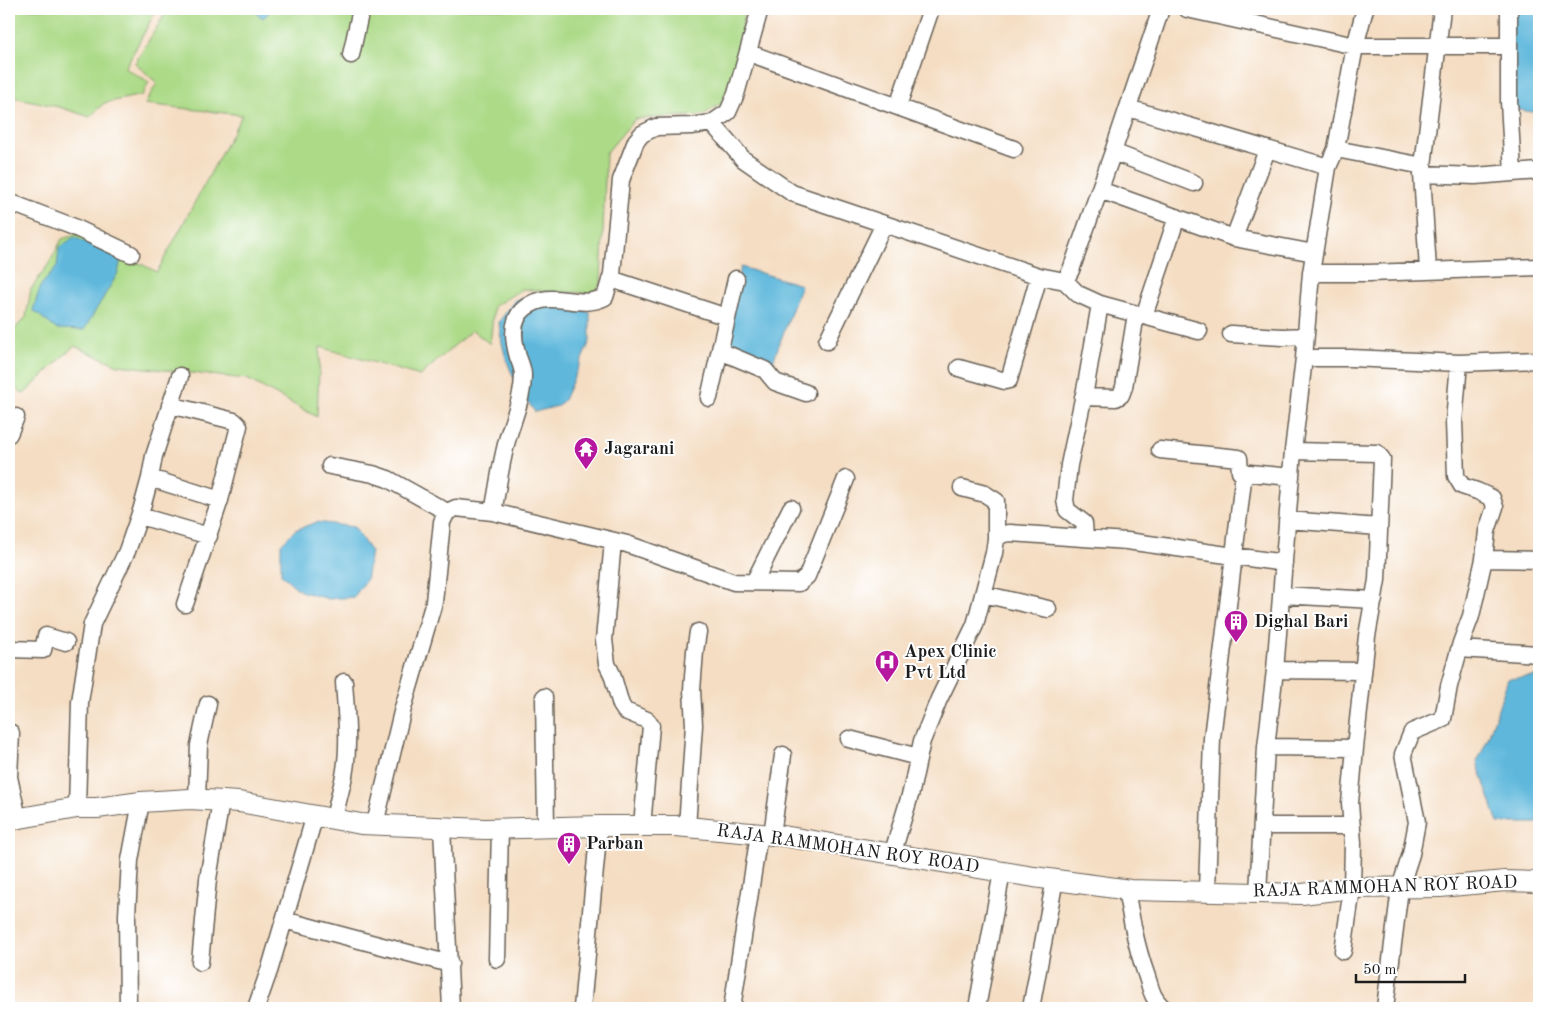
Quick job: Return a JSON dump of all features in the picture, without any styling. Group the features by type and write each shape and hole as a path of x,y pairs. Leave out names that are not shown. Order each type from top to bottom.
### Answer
{"main road":[{"name":"RAJA RAMMOHAN ROY ROAD","path":"13,819 77,808 197,799 239,802 361,824 442,828 687,827 765,835 1002,872 1126,889 1302,894 1352,888 1400,888 1505,881 1539,882"}],"street":[{"path":"351,55 361,9"},
{"path":"493,512 507,438 521,400 524,373 517,354 513,332 515,320 525,309 538,301 555,298 583,303 596,302 605,297 611,279 621,180 636,141 642,134 656,127 712,123 728,112 736,94 749,53 760,9"},
{"path":"898,106 931,9"},
{"path":"1064,281 1071,270 1100,190 1128,108 1158,9"},
{"path":"1187,9 1355,46 1508,46"},
{"path":"1258,893 1266,747 1275,670 1293,451 1304,358 1311,273 1328,167 1336,149 1355,46 1365,9"},
{"path":"1428,270 1422,170 1442,9"},
{"path":"1509,9 1508,46 1513,173"},
{"path":"749,53 1014,149"},
{"path":"1128,108 1328,167"},
{"path":"712,123 743,159 792,193 1039,276 1064,281 1078,294 1100,304 1200,331"},
{"path":"1336,149 1422,170 1475,176 1539,171"},
{"path":"1234,238 1267,150"},
{"path":"1113,152 1194,183"},
{"path":"1100,190 1234,238 1314,254"},
{"path":"9,202 74,227 131,254"},
{"path":"1083,397 1116,398 1121,395 1140,315 1177,217"},
{"path":"828,341 884,224"},
{"path":"1311,273 1369,273 1539,267"},
{"path":"959,368 1005,381 1009,380 1039,276"},
{"path":"611,279 727,317"},
{"path":"709,398 736,279"},
{"path":"1086,538 1084,523 1068,510 1065,500 1069,464 1086,385 1100,304"},
{"path":"1231,334 1283,337 1305,336"},
{"path":"720,351 765,370 775,382 806,393"},
{"path":"1304,358 1351,358 1459,363 1539,360"},
{"path":"1385,1008 1400,888 1411,854 1417,822 1403,754 1412,732 1443,719 1448,686 1471,616 1484,559 1487,531 1495,507 1492,498 1462,486 1456,476 1454,422 1459,363"},
{"path":"77,808 80,702 92,624 128,551 140,516 154,456 180,376"},
{"path":"170,405 234,421 238,426 237,437 220,500 185,604"},
{"path":"9,434 16,417"},
{"path":"1160,450 1239,458 1240,472 1291,477"},
{"path":"1293,451 1377,452 1382,459 1377,580 1363,670 1350,804 1354,843 1352,888 1343,952"},
{"path":"330,466 373,474 388,479 447,512"},
{"path":"1207,891 1212,738 1244,472"},
{"path":"150,478 220,500"},
{"path":"375,824 403,708 434,602 442,522 447,512 456,508 493,512 613,541 734,582 799,583 808,576 846,479"},
{"path":"892,855 911,792 922,741 939,699 975,625 996,540 996,501 985,494 962,488"},
{"path":"754,582 791,508"},
{"path":"140,516 209,536"},
{"path":"1287,520 1379,527"},
{"path":"996,540 1003,534 1010,533 1127,541 1284,563"},
{"path":"613,541 604,651 621,706 625,710 647,720 651,726 642,826"},
{"path":"1484,559 1539,560"},
{"path":"983,594 1048,609"},
{"path":"1281,595 1374,600"},
{"path":"687,827 694,725 692,690 698,632"},
{"path":"9,649 43,650 46,636 66,642"},
{"path":"1459,649 1539,654"},
{"path":"1275,670 1363,670"},
{"path":"256,1008 284,920 324,817 344,775 347,727 344,682"},
{"path":"544,697 546,827"},
{"path":"197,799 199,745 208,704"},
{"path":"12,732 9,777 13,819"},
{"path":"849,740 918,757"},
{"path":"1266,747 1355,748"},
{"path":"732,1008 765,835 783,755"},
{"path":"200,962 208,879 220,801"},
{"path":"128,1008 130,860 141,802"},
{"path":"582,1008 599,826"},
{"path":"1262,826 1352,826"},
{"path":"442,828 451,1008"},
{"path":"497,959 500,828"},
{"path":"977,1008 1002,872"},
{"path":"1031,1008 1055,879"},
{"path":"1126,889 1139,957 1147,976 1150,992 1159,1007"},
{"path":"284,920 450,964"}],"green space":[{"path":"9,9 157,9 125,68 149,82 142,95 104,103 90,117 59,107 9,96"},
{"path":"168,9 744,9 740,56 722,103 703,115 635,119 606,153 601,284 592,293 523,289 494,306 490,344 472,330 420,376 320,347 317,417 247,379 118,365 74,346 24,394 9,384 9,335 26,317 31,289 50,262 62,239 80,233 157,272 242,115 145,104 157,83 135,63"}],"water":[{"path":"251,9 273,9 263,18"},
{"path":"1514,9 1539,9 1539,113 1506,108"},
{"path":"74,237 121,259 118,273 84,330 56,329 33,310 41,285 57,267 59,248"},
{"path":"741,267 801,285 772,364 733,358 726,344 726,327"},
{"path":"542,296 590,312 590,341 564,400 558,406 535,412 510,370 503,347 499,322 515,300"},
{"path":"317,522 354,527 371,552 366,580 354,597 329,599 300,591 281,574 281,544 295,530"},
{"path":"1539,677 1539,823 1498,823 1477,762 1487,741 1508,679"}],"place":[{"name":"Jagarani","path":"586,470"},
{"name":"Dighal Bari","path":"1236,643"},
{"name":"Apex Clinic Pvt Ltd","path":"887,683"},
{"name":"Parban","path":"569,865"}]}
